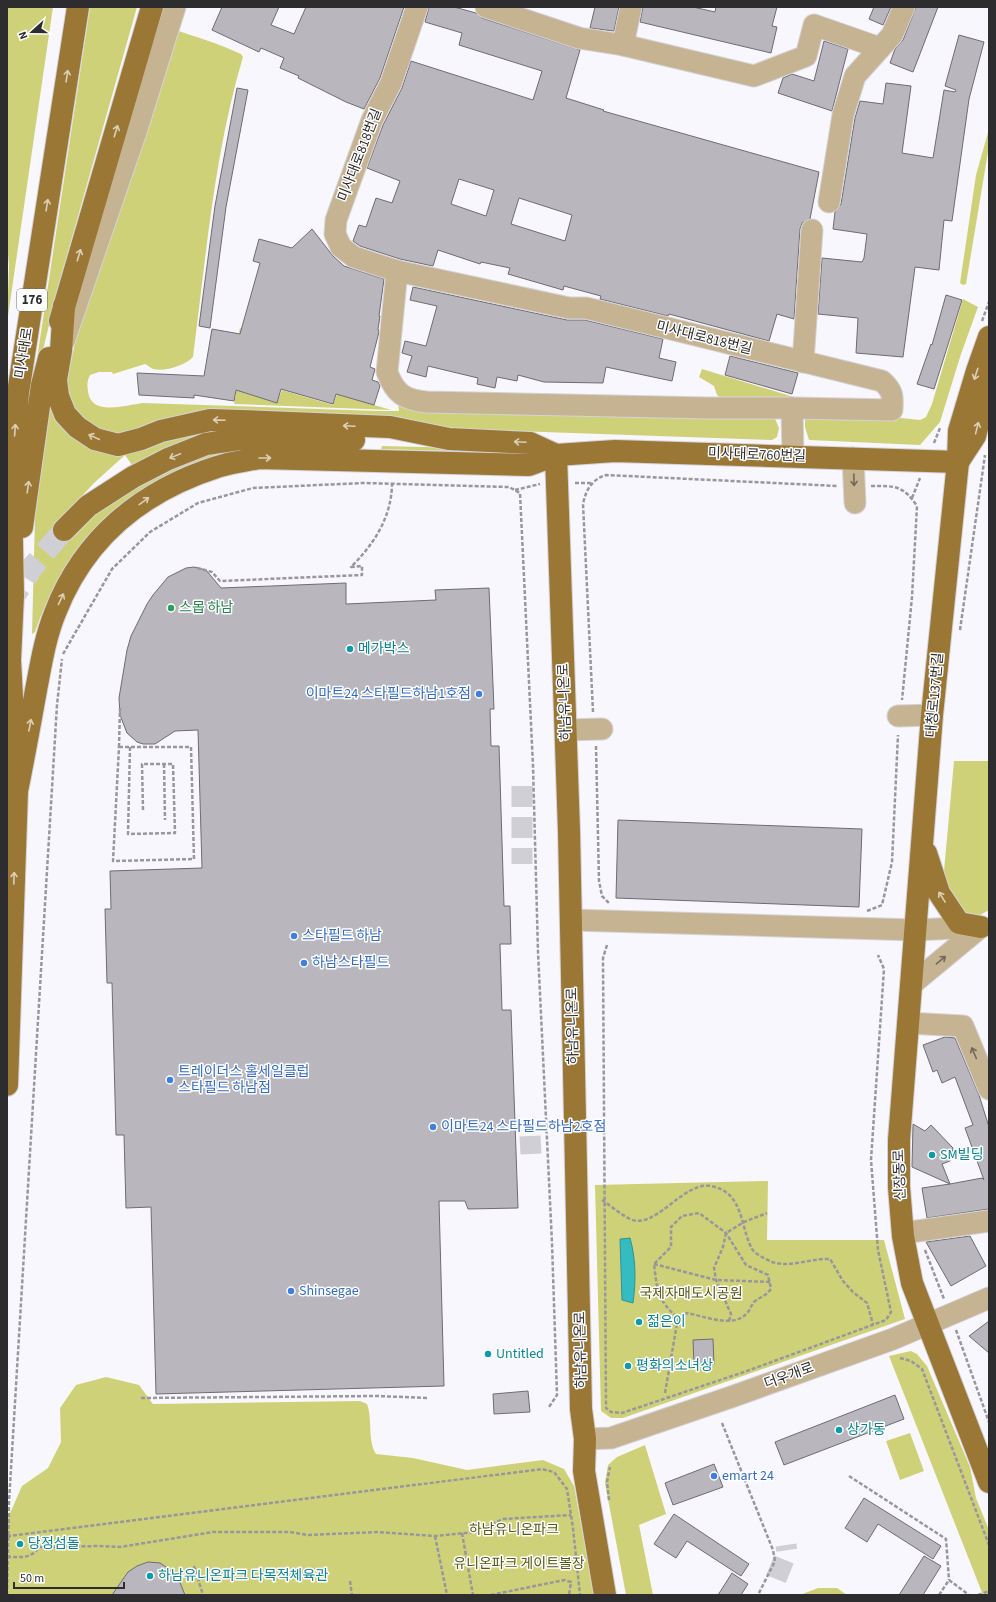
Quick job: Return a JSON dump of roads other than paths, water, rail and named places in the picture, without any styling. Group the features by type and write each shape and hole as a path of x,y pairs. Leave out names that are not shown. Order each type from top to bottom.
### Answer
{"main road":[{"name":"미사대로","path":"7,376 62,7"},
{"name":"미사대로","path":"7,1085 17,791 10,660 13,595 11,494 18,393 78,7"},
{"path":"13,595 42,385 152,7"},
{"path":"64,306 61,351 56,380 58,396 65,414 77,427 95,439 118,445 166,430 210,420 390,428 449,439"},
{"name":"대청로137번길","path":"916,930 932,715 958,462 959,431 977,371 989,338"},
{"name":"대청로137번길","path":"958,462 975,436 989,381"},
{"path":"64,530 88,506 133,478 168,459 206,444 239,439 449,439 530,443 556,455"},
{"name":"미사대로760번길","path":"556,455 615,451 958,462"},
{"path":"17,791 45,644 55,613 69,583 94,544 118,521 147,498 184,479 219,466 259,458 529,465 556,455"},
{"name":"하남유니온로","path":"556,455 571,920 581,1409 585,1439 584,1471 605,1595"},
{"path":"922,842 939,893 959,923 985,924"},
{"name":"신장동로","path":"916,930 899,1140 899,1187 903,1233 912,1283 989,1482"}],"street":[{"path":"61,351 138,126 175,7"},
{"name":"미사대로818번길","path":"397,270 387,372 391,384 399,394 412,400 701,408 892,410 891,389 882,381 586,308 569,308 397,270 354,257 340,247 335,234 336,220 372,120 391,83 417,7"},
{"path":"486,7 579,38 623,45 754,76 806,56 814,25 880,48"},
{"path":"623,45 631,7"},
{"path":"829,202 843,115 855,76 892,36 904,7"},
{"path":"803,362 812,230"},
{"path":"792,408 793,456"},
{"path":"853,458 855,503"},
{"path":"899,717 932,715"},
{"path":"566,730 597,730"},
{"path":"571,920 916,930 985,924"},
{"path":"911,985 985,924"},
{"path":"908,1023 963,1026 989,1090"},
{"path":"903,1233 989,1221"},
{"name":"더우개로","path":"585,1439 611,1438 741,1394 928,1325 989,1298"}],"water":[{"path":"630,1238 635,1270 633,1303 622,1300 620,1239"}],"tunnel":[{"path":"8,606 33,566 64,530"},
{"path":"522,786 522,864"},
{"path":"530,1136 531,1154"},
{"path":"776,1579 787,1552 786,1545"}],"place":[{"name":"스몹 하남","path":"171,608"},
{"name":"메가박스","path":"350,649"},
{"name":"이마트24 스타필드하남1호점","path":"479,694"},
{"name":"스타필드 하남","path":"294,936"},
{"name":"하남스타필드","path":"304,963"},
{"name":"트레이더스 홀세일클럽 스타필드 하남점","path":"170,1080"},
{"name":"이마트24 스타필드하남2호점","path":"433,1127"},
{"name":"SM빌딩","path":"932,1155"},
{"name":"Shinsegae","path":"291,1291"},
{"name":"젊은이","path":"639,1322"},
{"name":"Untitled","path":"488,1354"},
{"name":"평화의소녀상","path":"628,1366"},
{"name":"상가동","path":"839,1430"},
{"name":"emart 24","path":"714,1476"},
{"name":"당정섬돌","path":"20,1544"},
{"name":"하남유니온파크 다목적체육관","path":"150,1576"}],"park label":[{"name":"국제자매도시공원","path":"691,1294"},
{"name":"하남유니온파크","path":"514,1530"},
{"name":"유니온파크 게이트볼장","path":"519,1564"}]}
